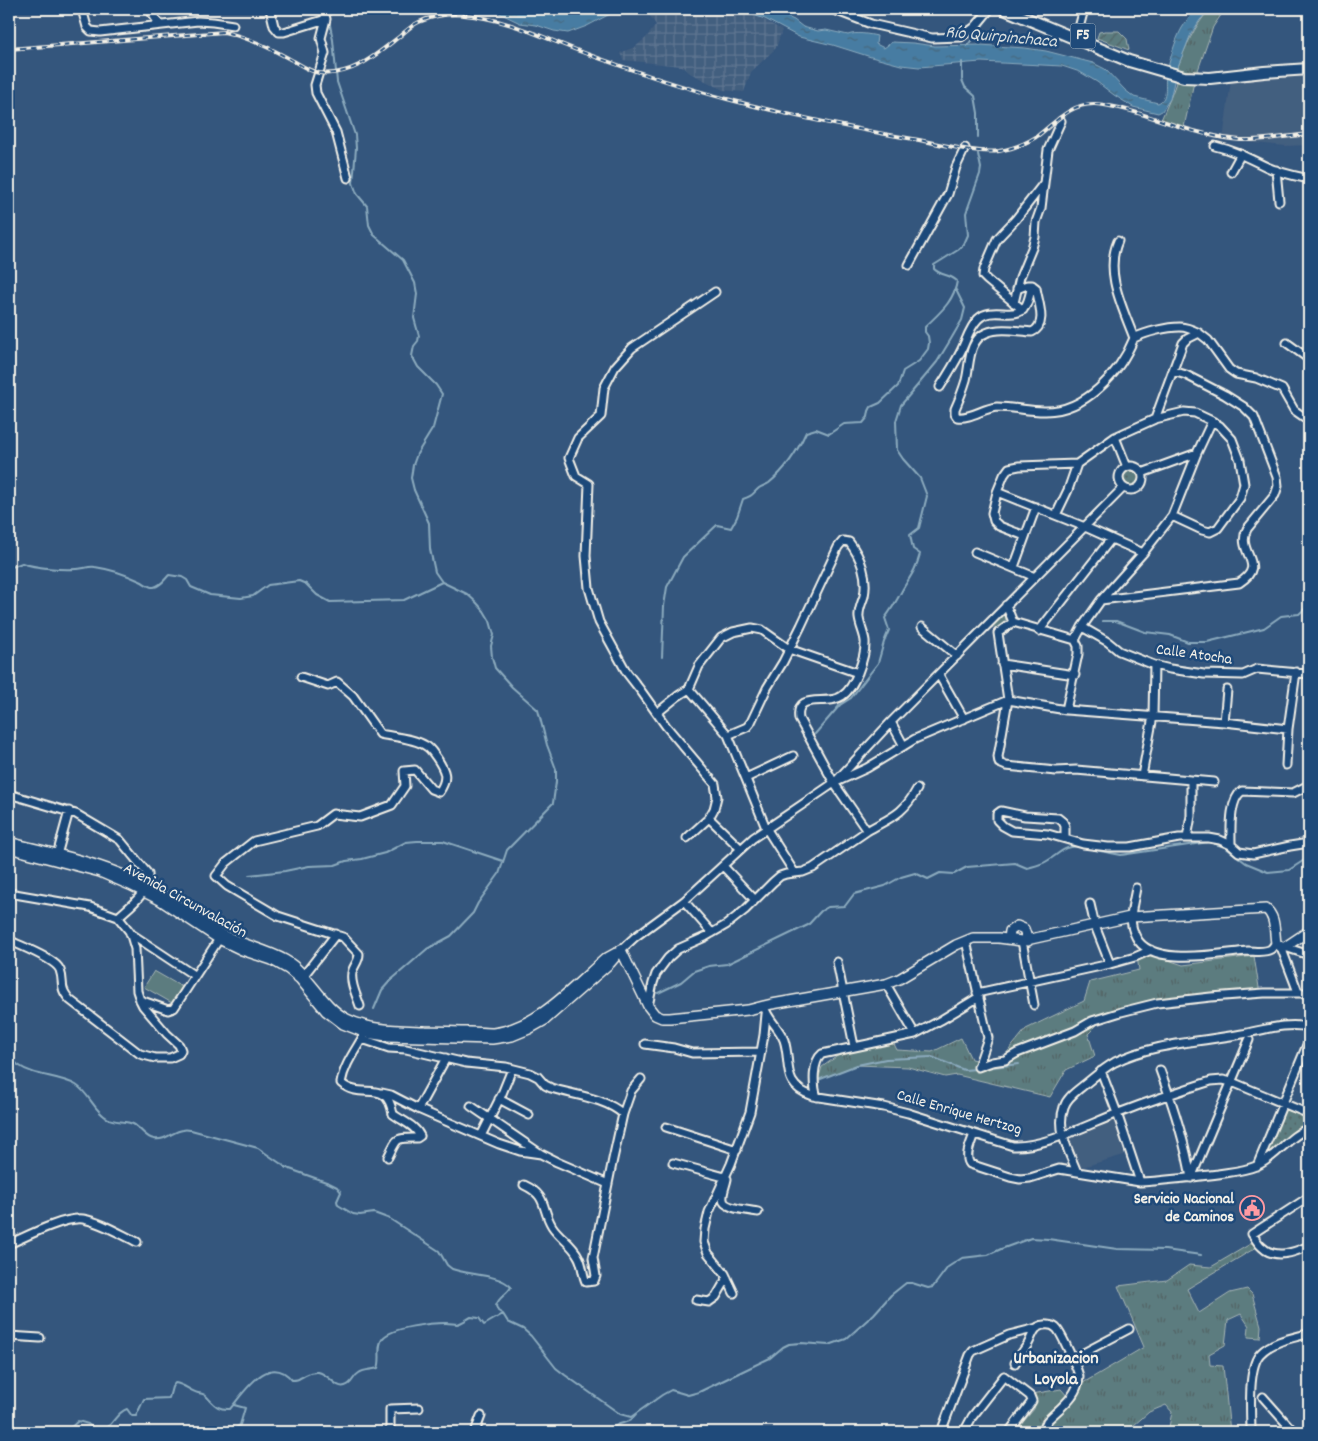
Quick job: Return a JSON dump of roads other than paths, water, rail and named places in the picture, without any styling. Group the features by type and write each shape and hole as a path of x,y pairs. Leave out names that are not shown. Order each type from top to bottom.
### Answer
{"highway":[{"name":"F5","path":"1004,9 1131,56 1153,68 1184,77 1199,79 1309,69"},
{"name":"F5","path":"1017,9 1077,36"}],"main road":[{"name":"Avenida Circunvalación","path":"9,842 102,867 133,879 145,889"},
{"name":"Avenida Circunvalación","path":"9,848 100,872 163,895 242,950 272,960 288,969 300,979 326,1011 343,1024 364,1036 492,1039 512,1036 545,1020 610,963 620,950"},
{"path":"620,950 648,1006 655,1015 662,1018 670,1018 765,1010 842,991 886,984 900,979 956,945 973,938 1025,941 1130,917 1266,908 1273,918 1280,945 1309,931"},
{"path":"1009,939 1012,928 1020,926 1025,931 1025,941"},
{"name":"Avenida Circunvalación","path":"221,936 275,955 292,964 304,975 330,1006 346,1019 367,1027 388,1030 492,1033 510,1030 541,1015 605,959 620,950"}],"street":[{"path":"82,9 87,27 91,31 100,32 198,21 233,25"},
{"path":"149,9 160,25"},
{"path":"270,9 274,26 279,32 326,19"},
{"path":"323,9 326,19 321,38 325,53 315,85 316,93 336,132 348,178"},
{"path":"832,9 871,24 932,38 961,38 975,27 990,9"},
{"path":"1077,36 1084,9"},
{"path":"1014,303 1020,277 1035,237 1036,222 1042,208 1048,150 1060,121"},
{"path":"1215,146 1231,150 1276,170 1309,179"},
{"path":"909,265 948,194 956,168 965,148"},
{"path":"1231,172 1241,154"},
{"path":"1276,170 1279,201"},
{"path":"1024,310 983,276 984,269 997,239 1044,183"},
{"path":"1017,289 1027,285 1032,285 1036,288 1041,319 1040,325 1037,330 1032,332 998,330 985,333 977,339 972,348 966,380 956,409 957,418 998,407 1044,412 1060,410 1085,400 1112,374 1129,352 1134,338 1113,274 1114,250 1118,241"},
{"path":"940,387 954,366 971,328 978,319 986,313 1012,314 1024,310 1032,285"},
{"path":"687,838 709,818 714,809 717,797 715,784 666,726 626,673 599,622 589,588 586,556 589,484 576,476 569,458 578,438 601,416 604,388 615,367 632,348 715,292"},
{"path":"1134,338 1142,334 1181,326 1190,328 1208,340 1229,369 1236,374 1256,378 1282,389 1294,410 1304,417 1309,417"},
{"path":"1155,419 1183,343 1199,333"},
{"path":"1287,342 1309,359"},
{"path":"1101,600 1239,583 1248,577 1252,568 1243,542 1244,535 1275,495 1278,486 1277,477 1254,417 1244,407 1225,395 1186,375 1173,371"},
{"path":"1025,536 999,526 994,521 992,513 996,492 1009,468 1077,464 1115,437 1155,419 1184,412 1212,421 1220,426 1232,439 1240,460 1244,484 1240,498 1218,528 1210,532 1172,516"},
{"path":"1075,640 1101,600 1172,516 1212,421"},
{"path":"1115,437 1127,467"},
{"path":"1142,473 1197,453"},
{"path":"1056,515 1068,490 1077,464"},
{"path":"1134,466 1142,473 1143,482 1138,488 1130,491 1123,488 1120,484 1120,472 1127,467 1134,466"},
{"path":"834,783 983,628 1123,488"},
{"path":"996,492 1085,527 1142,553"},
{"path":"1014,567 1036,508"},
{"path":"1039,631 1111,539"},
{"path":"728,735 747,727 751,722 767,688 789,649 838,547 843,541 849,542 862,565 866,581 859,618 865,641 864,653 858,673 843,696 835,700 805,702 800,706 798,712 799,719 834,783 867,831"},
{"path":"975,552 1035,577"},
{"path":"1006,605 1013,622 1075,640 1078,646 1078,654 1066,710"},
{"path":"998,633 1013,622"},
{"path":"922,627 957,656"},
{"name":"Calle Atocha","path":"1082,627 1108,642 1119,651 1154,666 1204,674 1243,675 1257,668 1309,674"},
{"path":"657,713 689,689 699,666 721,638 733,632 752,628 762,630 789,649 858,673"},
{"path":"983,628 998,633"},
{"path":"998,633 1008,700 998,757 1000,763 1006,766 1056,771 1076,770 1214,782"},
{"path":"1002,664 1074,675"},
{"path":"1142,776 1153,716 1154,666"},
{"path":"1286,765 1288,728 1296,672"},
{"path":"939,675 964,719"},
{"path":"301,678 328,686 338,682 354,696 380,734 407,739 425,746 445,769 445,784 439,792 432,789 415,770 404,771 405,786 392,806 360,817 333,814 317,826 254,841 226,863 216,876 227,886 278,916 344,937 359,954 359,960 352,972 352,982 360,1006"},
{"path":"689,689 728,735 766,828 794,872"},
{"path":"1224,722 1227,690"},
{"path":"620,950 684,901 753,838 834,783 867,768 915,740 1008,700 1066,710 1288,728"},
{"path":"892,722 904,746"},
{"path":"746,778 793,756"},
{"path":"859,758 867,768"},
{"path":"1188,838 1191,816 1191,780"},
{"path":"1231,845 1234,801 1238,794 1242,791 1293,793 1309,786"},
{"path":"648,1006 656,974 668,958 678,949 726,925 745,910 780,876 794,872 803,872 813,868 867,831 901,812 917,789"},
{"path":"9,794 69,811 120,840 148,874 148,880 145,889 118,917"},
{"path":"58,855 69,811"},
{"path":"1065,838 1065,826 1058,818 1025,816 1006,811 1001,811 997,814 997,820 1012,831 1022,833 1038,832 1083,844 1122,848 1188,838 1209,838 1220,840 1240,852 1253,854 1309,843"},
{"path":"709,818 741,849"},
{"path":"723,866 755,900"},
{"path":"1136,888 1130,917 1136,937 1142,945 1150,950 1171,956 1225,954 1264,951 1280,945 1309,955"},
{"path":"9,893 90,907 118,917 130,932 195,976"},
{"path":"684,901 712,933"},
{"path":"1090,904 1095,926 1110,964"},
{"path":"9,940 52,961 59,967 63,992 70,1000 140,1054 170,1058 181,1050 140,1000 137,990 135,949 130,932"},
{"path":"304,975 336,934"},
{"path":"140,1000 168,1010 174,1008 221,936"},
{"path":"966,941 988,1038 978,1067 1005,1060 1017,1053 1074,1031 1092,1021 1157,1003 1211,996 1309,993"},
{"path":"1025,941 1029,982 1034,1005"},
{"path":"1280,945 1298,992"},
{"path":"817,1097 814,1077 818,1057 822,1054 915,1034 941,1020 978,995 1110,964 1135,957 1150,950"},
{"path":"837,962 854,1046"},
{"path":"886,984 915,1034"},
{"path":"734,1293 708,1253 704,1242 704,1229 709,1212 737,1150 750,1112 765,1010"},
{"name":"Calle Enrique Hertzog","path":"765,1010 784,1042 788,1070 792,1082 806,1094 884,1107 908,1113 1013,1146 1025,1146 1056,1138 1118,1113 1211,1081 1223,1080 1232,1082 1309,1114"},
{"path":"1076,1172 1062,1135 1064,1105 1072,1095 1116,1062 1156,1047 1284,1026 1309,1027"},
{"path":"541,1154 520,1151 481,1136 418,1109 391,1095 377,1091 363,1092 353,1090 341,1083 346,1066 364,1036 388,1048 406,1049 466,1063 530,1073 551,1088 606,1103 615,1107 623,1114"},
{"path":"1191,1178 1249,1040"},
{"path":"1257,1166 1309,1040"},
{"path":"645,1044 674,1048 692,1053 760,1052"},
{"path":"418,1109 446,1058"},
{"path":"481,1136 512,1069"},
{"path":"1160,1070 1188,1160 1191,1178"},
{"path":"1102,1071 1118,1113 1140,1182"},
{"path":"524,1185 540,1196 552,1227 578,1255 586,1282 594,1281 596,1276 593,1258 623,1114 631,1091 640,1079"},
{"path":"382,1093 392,1106 393,1114 411,1125 420,1136 417,1138 401,1137 397,1140 388,1157"},
{"path":"499,1099 529,1115"},
{"path":"471,1106 541,1154 608,1184"},
{"path":"666,1127 737,1150"},
{"path":"974,1134 967,1161 976,1167 1010,1177 1030,1178 1059,1169 1140,1182 1191,1178 1257,1166 1272,1156 1285,1143 1309,1128"},
{"path":"674,1163 724,1177"},
{"path":"731,1164 722,1198 724,1203 728,1206 758,1212"},
{"path":"1309,1197 1252,1234 1263,1248 1271,1253 1286,1254 1309,1246"},
{"path":"9,1244 62,1222 82,1219 98,1224 137,1242"},
{"path":"696,1300 709,1302 716,1297 726,1278"},
{"path":"941,1432 973,1351 1010,1335 1043,1325 1050,1325 1056,1328 1061,1335 1079,1376 1072,1396 1048,1421 1045,1426 1046,1432"},
{"path":"1015,1363 1037,1328"},
{"path":"1072,1359 1129,1329"},
{"path":"1252,1432 1253,1367 1260,1353 1271,1345 1283,1340 1309,1334"},
{"path":"9,1336 40,1338"},
{"path":"964,1432 972,1417 1004,1376 1032,1399 1009,1432"},
{"path":"1262,1397 1294,1432"},
{"path":"390,1432 390,1409 419,1408"},
{"path":"475,1432 481,1416"},
{"path":"1304,1432 1309,1428"}],"water":[{"path":"491,9 625,9 568,33 520,23"},
{"path":"735,9 769,9 794,20 803,27 818,31 826,30 848,35 858,33 877,36 876,44 884,48 892,42 935,46 980,45 1046,51 1093,63 1105,69 1134,97 1158,103 1165,95 1166,76 1179,33 1195,9 1210,9 1191,34 1177,69 1170,99 1162,111 1158,113 1133,107 1080,72 1062,66 981,62 919,67 901,65 799,37 765,19"}],"waterway":[{"name":"Río Quirpinchaca","path":"967,46 995,9"},
{"path":"329,20 337,82 355,135 356,148 353,183 357,194 367,206 369,225 374,235 403,260 415,283 417,294 414,318 419,336 412,356 418,367 442,394 433,428 417,454 411,478 414,490 429,523 430,549 435,572 442,582 467,594 484,611 490,621 494,635 491,646 495,668 512,687 538,710 547,745 556,769 553,803 507,850 499,874 473,913 451,936 427,949 390,981 382,990 374,1009"},
{"path":"962,62 962,80 965,87 975,96 978,113 978,137"},
{"path":"662,657 664,606 667,587 683,557 717,525 731,528 743,499 751,496 759,488 769,483 786,466 806,432 816,429 829,434 844,424 863,423 868,417 871,407 880,403 898,386 903,371 919,361 928,349 929,343 925,327 949,301 957,281 934,269 934,265 958,250 964,244 968,235 966,213 981,168 978,154"},
{"path":"815,734 840,705 851,698 878,663 889,630 885,618 912,575 920,554 913,549 910,535 919,528 927,496 920,478 897,450 896,421 901,405 937,362 962,320 965,308 956,290"},
{"path":"9,568 22,563 56,569 95,567 124,574 152,587 161,584 169,575 182,577 187,580 191,587 210,595 241,598 253,596 268,585 299,581 330,602 404,600 442,582"},
{"path":"1102,621 1116,621 1145,632 1170,635 1188,642 1207,642 1264,628 1281,616 1299,614 1309,605"},
{"path":"249,875 309,866 335,865 385,853 406,842 417,841 443,841 503,861"},
{"path":"1085,848 1121,855 1209,842 1225,847 1246,863 1268,872 1289,870 1309,857"},
{"path":"658,993 681,982 694,971 709,966 727,964 808,925 821,911 828,907 845,906 854,894 885,886 901,877 915,873 928,879 940,873 954,874 967,867 1015,863 1027,868 1045,862 1067,848 1081,847"},
{"path":"9,1032 13,1058 18,1065 32,1072 62,1079 76,1085 81,1088 98,1111 107,1118 133,1124 148,1137 154,1139 162,1139 179,1131 191,1130 258,1148 287,1168 337,1187 341,1192 337,1201 338,1205 353,1214 374,1213 390,1219 439,1251 447,1265 452,1269 492,1277 506,1283 511,1287 496,1306 508,1322 523,1329 531,1336 556,1368 565,1375 620,1414 631,1417 671,1390 688,1395 699,1392 770,1358 789,1344 829,1345 846,1339 906,1283 928,1288 933,1287 948,1267 962,1258 988,1255 1031,1238 1117,1249 1165,1250 1201,1255"},
{"path":"818,1080 857,1065 886,1059 932,1057 964,1070 977,1069"},
{"path":"984,1068 1019,1064"},
{"path":"66,1432 78,1421 88,1424 97,1432 102,1431 119,1414 127,1409 132,1416 136,1416 144,1399 169,1398 175,1383 204,1394 216,1406 222,1409 230,1409 258,1377 266,1372 275,1370 283,1372 292,1380 318,1372 326,1375 339,1385 345,1386 350,1384 355,1376 361,1372 378,1368 381,1341 388,1334 403,1328 422,1325 457,1324 471,1317 479,1318 484,1325 503,1314"},
{"path":"230,1432 240,1425 245,1408 234,1405"},
{"path":"614,1432 613,1428 636,1415"}],"railway":[{"path":"9,49 224,32 257,43 311,71 331,73 353,68 363,63 419,22 430,18 458,14 508,24 634,71 727,99 823,122 970,150 990,152 1018,146 1036,137 1070,111 1078,107 1095,104 1123,109 1192,131 1232,139 1257,140 1309,134"}],"place":[{"name":"Servicio Nacional de Caminos","path":"1252,1208"}],"district":[{"name":"Urbanizacion Loyola","path":"1056,1369"}]}
